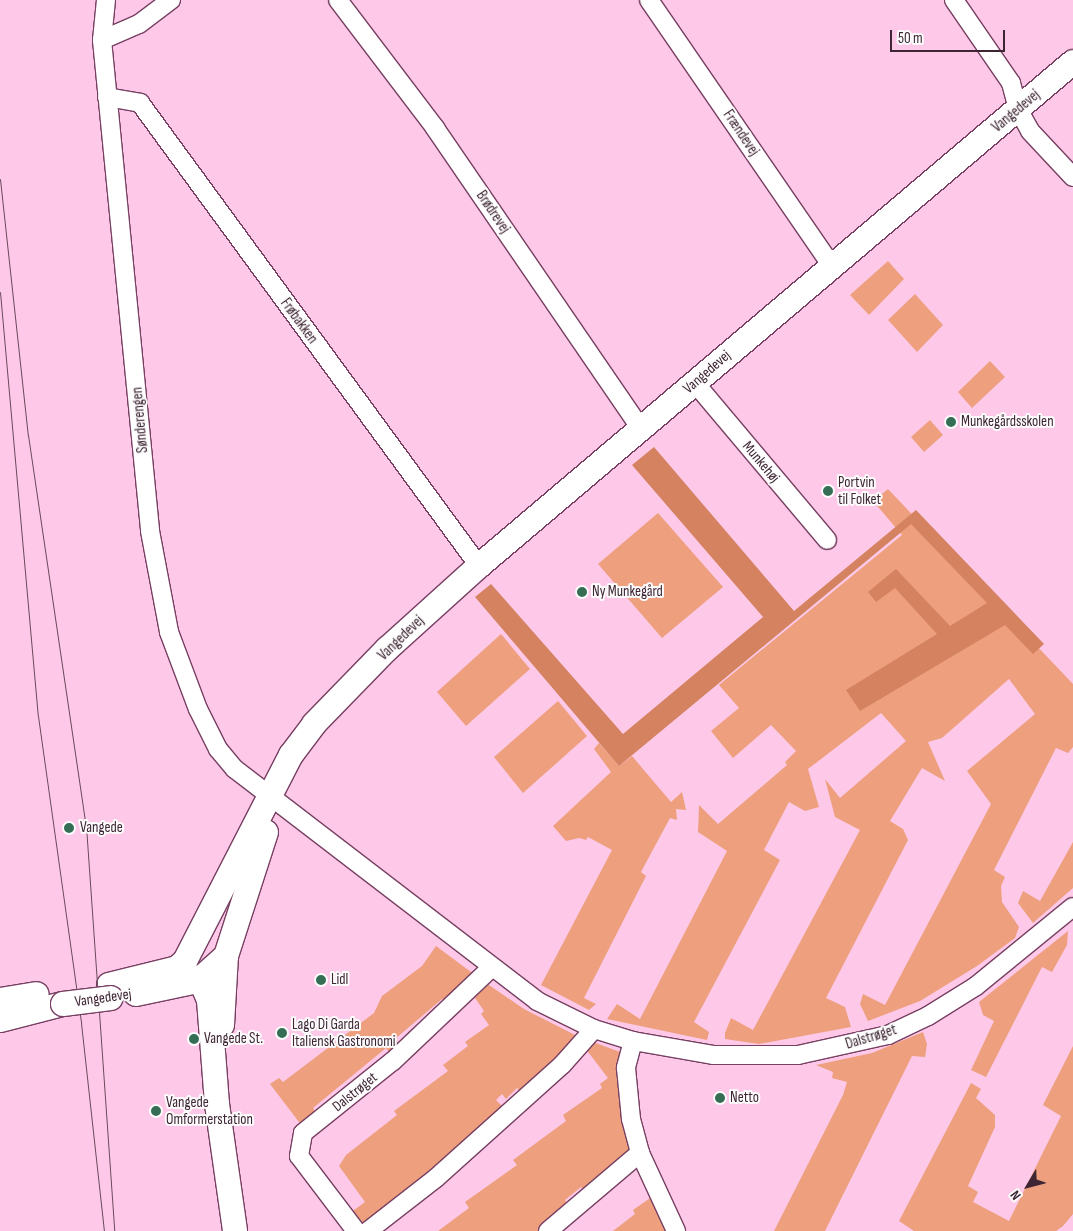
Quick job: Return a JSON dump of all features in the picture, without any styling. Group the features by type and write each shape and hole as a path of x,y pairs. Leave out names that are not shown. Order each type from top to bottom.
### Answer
{"street":[{"name":"Sønderengen","path":"106,0 102,40 150,531 169,632 198,709 218,749 235,769 274,798"},
{"path":"102,40 139,24 171,0"},
{"name":"Brødrevej","path":"338,0 435,128 642,429"},
{"name":"Frændevej","path":"650,0 832,266"},
{"path":"954,0 1011,83 1018,109 1030,131 1073,177"},
{"name":"Vangedevej","path":"112,993 177,968 185,961 242,853 274,798 349,691 387,649 479,566 1073,62"},
{"name":"Frøbakken","path":"107,97 140,103 479,566"},
{"name":"Munkehøj","path":"695,383 827,540"},
{"name":"Vangedevej","path":"2,1013 60,995 112,993 209,983 246,900 274,798"},
{"name":"Dalstrøget","path":"274,798 491,968 537,1001 594,1029 633,1041 713,1055 798,1055 888,1035 928,1016 976,986 1073,907"},
{"path":"235,1231 214,1078 209,983 242,853"},
{"path":"177,968 209,983"},
{"name":"Dalstrøget","path":"356,1231 299,1156 303,1133 393,1061 491,968"},
{"path":"0,988 60,995"},
{"path":"368,1231 436,1178 562,1065 594,1029"},
{"path":"633,1041 626,1068 626,1093 640,1153 676,1231"},
{"path":"548,1231 640,1153"}],"shaded area":[{"path":"888,261 904,279 869,315 850,295"},
{"path":"915,294 943,325 917,352 888,320"},
{"path":"990,361 1005,377 972,408 958,392"},
{"path":"930,420 943,435 924,452 911,437"},
{"path":"654,447 794,611 916,510 1044,644 1033,654 1005,625 860,711 846,690 937,634 895,588 876,602 868,592 896,569 950,626 987,603 911,524 619,766 475,597 491,584 623,734 763,617 632,465"},
{"path":"888,489 1073,684 1073,747 1068,753 1056,748 994,870 1005,877 1001,886 1002,902 1019,927 1015,938 977,966 920,1001 868,1021 860,1004 863,994 885,1005 991,804 967,771 1035,714 1009,679 942,738 928,742 945,781 922,768 890,821 903,829 908,840 826,998 845,1007 851,1027 759,1044 725,1039 725,1033 731,1018 753,1030 860,830 835,817 825,779 840,798 906,741 881,713 808,769 819,807 805,811 789,802 764,850 780,860 694,1022 709,1032 707,1040 607,1019 617,1004 640,1019 727,851 698,832 699,805 718,824 787,765 785,762 796,751 771,725 733,758 711,731 739,708 719,685 902,535 873,501"},
{"path":"658,513 723,587 662,638 598,564"},
{"path":"501,634 530,669 466,726 437,692"},
{"path":"558,701 587,736 523,793 494,757"},
{"path":"599,743 619,766 632,756 671,802 682,792 686,810 676,809 677,820 670,818 641,872 646,876 584,998 596,1004 589,1010 541,985 612,850 588,837 586,840 579,838 566,841 553,826 611,772 594,749"},
{"path":"1073,842 1073,888 1033,923 1018,903 1023,891 1040,901"},
{"path":"1068,931 1067,945 1052,972 1042,967 986,1077 971,1070 994,1021 983,1015 979,1002"},
{"path":"436,946 475,975 447,1004 442,999 395,1039 401,1046 391,1055 386,1048 313,1108 317,1115 302,1126 270,1084 279,1078 283,1082 374,1013 382,996 422,966"},
{"path":"486,983 524,1009 577,1036 522,1093 517,1088 506,1099 502,1094 496,1100 504,1108 445,1160 363,1224 359,1223 350,1213 365,1202 339,1166 346,1155 397,1115 394,1111 448,1071 443,1065 468,1046 465,1042 489,1025 481,1014 484,1011 473,995"},
{"path":"923,1032 927,1044 925,1057 912,1056 825,1231 774,1231 843,1095 847,1082 832,1078 833,1072 816,1065 872,1053"},
{"path":"590,1041 623,1053 629,1151 585,1192 581,1187 565,1200 569,1206 540,1231 438,1231 469,1208 465,1202 517,1165 513,1160 566,1121 563,1115 602,1088 600,1084 608,1078 585,1048"},
{"path":"1073,1046 1073,1214 1063,1226 1056,1231 914,1231 899,1221 971,1083 981,1089 976,1098 995,1115 995,1127 968,1186 978,1192 973,1202 1009,1221 1061,1116 1043,1105"},
{"path":"653,1196 669,1231 613,1231 635,1214 633,1210"}],"tram line":[{"path":"0,179 28,435 86,826 114,1231"},
{"path":"0,292 38,716 81,1023 104,1231"}],"place":[{"name":"Munkegårdsskolen","path":"951,422"},
{"name":"Portvin til Folket","path":"828,491"},
{"name":"Ny Munkegård","path":"582,592"},
{"name":"Vangede","path":"69,828"},
{"name":"Lidl","path":"321,980"},
{"name":"Lago Di Garda Italiensk Gastronomi","path":"282,1033"},
{"name":"Vangede St.","path":"194,1039"},
{"name":"Netto","path":"720,1098"},
{"name":"Vangede Omformerstation","path":"156,1111"}]}
